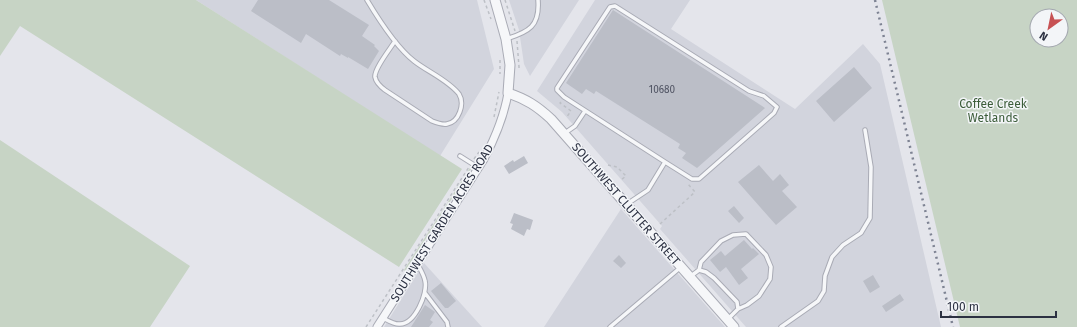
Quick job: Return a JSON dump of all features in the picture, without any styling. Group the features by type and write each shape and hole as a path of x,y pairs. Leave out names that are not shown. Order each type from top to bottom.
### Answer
{"street":[{"path":"495,0 506,38 510,66 504,92"},
{"name":"SOUTHWEST CLUTTER STREET","path":"504,92 533,104 550,119 734,327"},
{"name":"SOUTHWEST GARDEN ACRES ROAD","path":"377,327 478,168 495,138 502,118 504,92"}],"lane":[{"path":"367,0 395,41 414,61 452,87 460,95 462,103 460,111 455,119 449,124 441,125 432,122 378,84 375,78 376,70 395,41"},
{"path":"506,38 522,34 531,28 539,12 538,0"},
{"path":"612,6 615,6 749,91 764,96 777,107 774,114 728,155 699,179 695,180 585,111 559,93 557,88 612,6"},
{"path":"564,134 575,126 585,111"},
{"path":"781,327 818,301 824,291 825,276 832,257 843,245 861,233 870,218 872,167 865,130"},
{"path":"460,156 478,168"},
{"path":"626,205 648,190 665,162"},
{"path":"690,277 699,270 701,262 721,241 733,235 746,234 766,255 771,267 770,279 759,296 747,305 738,309 728,319"},
{"path":"382,318 400,325 409,322 417,311 425,293 426,282 417,264"},
{"path":"610,327 681,267"},
{"path":"699,270 706,272 714,278 737,302 738,309"},
{"path":"425,293 447,322 448,327"}],"path":[{"path":"484,0 492,21"},
{"path":"500,59 500,78"},
{"path":"493,120 504,92"},
{"path":"564,97 560,104 571,111 566,118"},
{"path":"366,327 472,163 480,148"},
{"path":"608,165 616,167 626,176 622,180"},
{"path":"660,224 695,192 686,184 690,178"}],"shaded area":[{"path":"196,0 477,0 494,69 440,156"},
{"path":"509,0 579,0 530,76 524,64 519,30"},
{"path":"595,0 690,0 671,29 795,109 863,44 880,64 941,327 746,327 660,229 662,226 562,112 537,91"},
{"path":"621,209 725,327 544,327"},
{"path":"424,263 482,327 384,327"}],"green space":[{"path":"0,0 196,0 462,169 399,267 20,26 0,56"},
{"name":"Coffee Creek Wetlands","path":"882,0 1077,0 1077,327 960,327"},
{"path":"0,140 190,266 150,327 0,327"},
{"path":"470,168 471,169 405,271 404,270"}],"building":[{"path":"258,0 329,0 369,25 362,36 375,45 374,46 379,51 368,69 348,57 341,54 340,56 306,34 301,43 251,11"},
{"path":"613,10 765,108 697,168 682,158 686,153 678,148 680,144 596,91 594,94 586,89 582,94 566,83"},
{"path":"854,67 872,88 834,122 816,101"},
{"path":"524,156 528,163 509,174 504,166 513,160 514,162"},
{"path":"759,165 773,181 780,174 789,185 782,191 797,207 776,225 738,182"},
{"path":"734,206 744,218 739,223 728,211"},
{"path":"514,213 533,220 530,230 527,229 524,236 511,229 513,224 510,223"},
{"path":"744,240 759,254 741,269 748,278 739,285 726,267 720,272 710,260 721,251 725,256"},
{"path":"619,255 626,263 621,268 613,261"},
{"path":"873,275 880,287 870,293 863,281"},
{"path":"441,283 456,301 448,308 445,308 431,291"},
{"path":"900,294 904,300 886,312 882,306"},
{"path":"425,305 435,312 430,320 433,322 429,327 411,327"}],"railway":[{"path":"875,0 953,327"}]}
